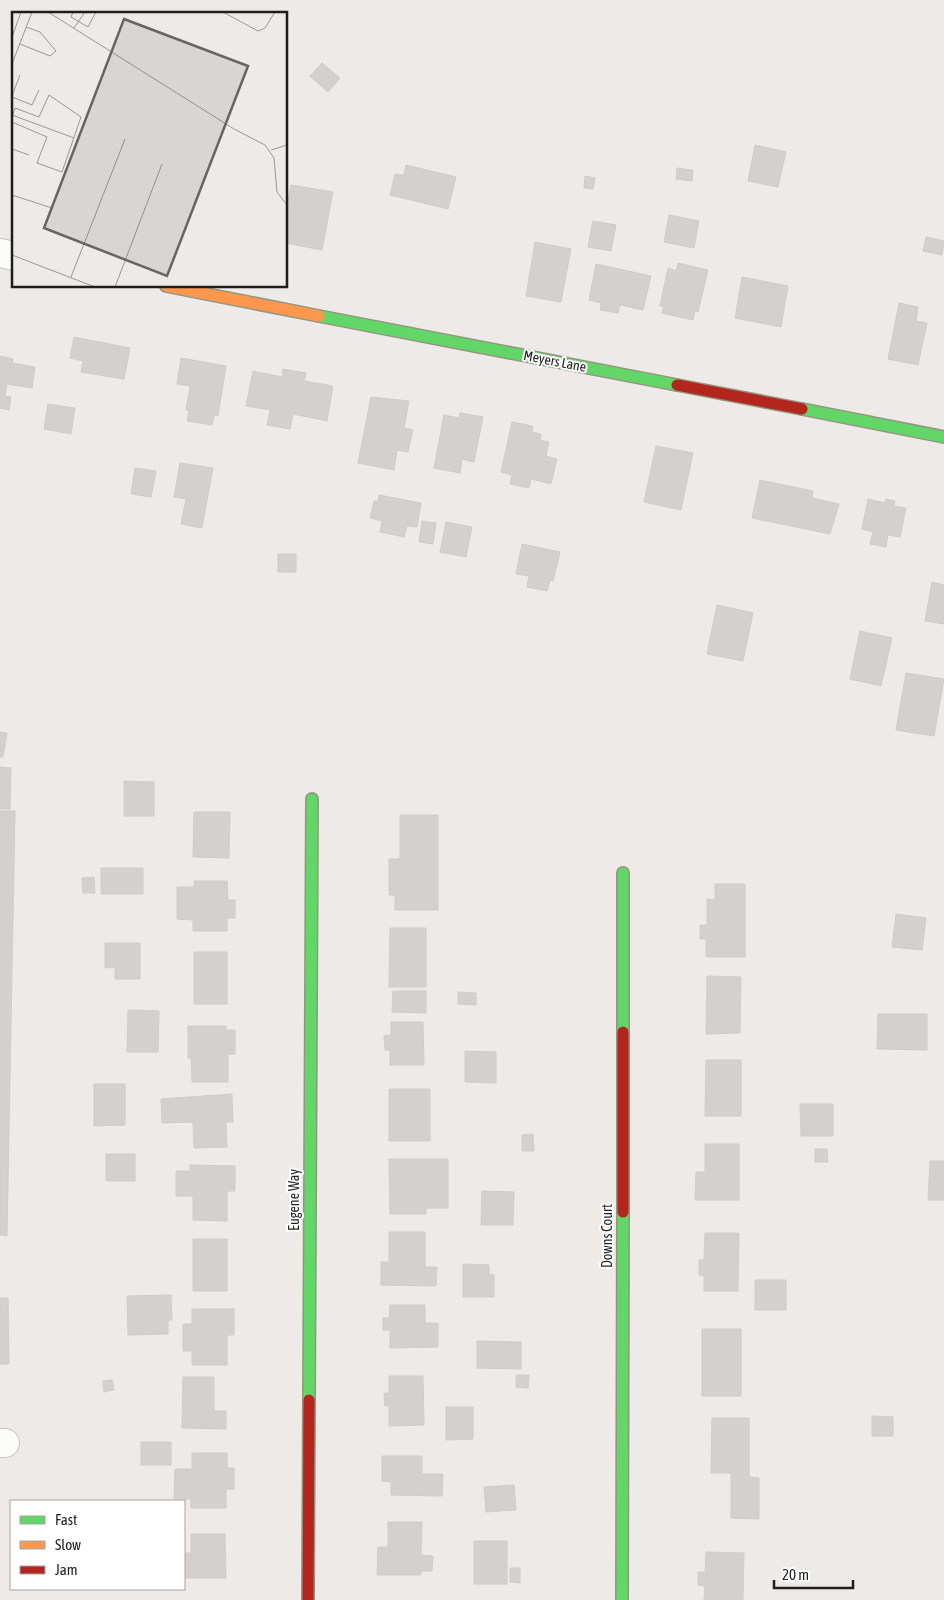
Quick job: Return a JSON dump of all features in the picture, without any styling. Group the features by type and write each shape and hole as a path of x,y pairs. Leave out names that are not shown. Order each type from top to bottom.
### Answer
{"street":[{"name":"Meyers Lane","path":"176,288 944,437"},
{"name":"Eugene Way","path":"308,1600 312,799"},
{"name":"Downs Court","path":"622,1600 623,873"}],"building":[{"path":"322,63 340,78 328,92 310,76"},
{"path":"755,145 786,152 778,187 748,181"},
{"path":"406,165 456,177 448,209 390,195 395,174 404,175"},
{"path":"677,168 693,170 692,181 676,179"},
{"path":"585,176 595,178 593,189 584,188"},
{"path":"291,185 333,192 322,250 288,243 288,201"},
{"path":"669,215 699,221 694,248 664,242"},
{"path":"593,221 616,225 611,251 588,247"},
{"path":"926,237 944,241 942,255 923,251"},
{"path":"535,242 571,249 561,302 526,296"},
{"path":"678,263 708,270 698,312 695,311 693,320 662,313 664,307 660,306 668,268 676,271"},
{"path":"596,264 651,276 643,310 620,305 618,313 600,310 601,303 589,300"},
{"path":"742,277 788,286 781,327 735,318"},
{"path":"899,303 918,307 916,321 927,323 918,365 888,359"},
{"path":"74,337 130,348 124,379 81,372 83,361 70,358"},
{"path":"0,356 13,359 12,363 35,367 32,388 7,384 5,396 11,397 9,410 0,408"},
{"path":"181,358 226,366 218,416 214,415 212,425 187,421 189,411 186,410 190,386 177,384"},
{"path":"283,369 306,373 304,381 333,386 327,421 293,414 290,429 267,425 270,410 246,406 253,371 282,377"},
{"path":"371,397 409,401 404,428 413,430 408,452 397,450 394,470 358,463"},
{"path":"48,404 75,408 71,434 44,429"},
{"path":"460,413 483,417 474,462 462,459 460,473 434,468 444,415 459,418"},
{"path":"512,422 533,426 532,432 541,434 540,440 549,442 546,456 557,459 551,484 531,479 529,488 510,484 512,475 501,472"},
{"path":"656,446 693,453 681,510 644,502"},
{"path":"180,463 213,468 202,528 181,524 186,499 174,497"},
{"path":"135,468 156,471 151,497 131,494"},
{"path":"760,480 813,491 812,498 839,504 830,534 752,518"},
{"path":"379,495 421,503 417,527 407,526 404,537 380,532 382,521 370,518 374,501 378,502"},
{"path":"868,499 885,503 886,499 895,501 894,506 906,508 900,537 888,535 886,547 870,544 873,532 862,529"},
{"path":"422,521 436,523 433,544 419,542"},
{"path":"446,522 472,527 466,557 440,552"},
{"path":"522,544 560,552 553,581 550,580 547,591 527,587 529,576 516,574"},
{"path":"278,554 296,554 296,572 278,572"},
{"path":"932,582 944,585 944,624 925,621"},
{"path":"717,605 753,613 743,661 707,654"},
{"path":"860,631 892,638 881,686 850,679"},
{"path":"906,673 944,679 934,736 896,730"},
{"path":"0,732 7,733 3,757 0,757"},
{"path":"0,767 11,768 10,809 0,809"},
{"path":"124,781 154,782 154,816 124,816"},
{"path":"0,811 15,811 7,1236 0,1235"},
{"path":"194,812 230,812 229,858 193,857"},
{"path":"400,815 438,815 438,910 395,910 395,895 389,895 389,859 400,859"},
{"path":"101,868 143,868 143,894 101,894"},
{"path":"94,877 95,893 83,893 82,878"},
{"path":"194,881 227,881 228,900 235,900 235,918 227,918 227,931 193,931 193,920 177,919 177,887 194,887"},
{"path":"715,884 745,884 745,957 706,957 706,939 700,939 700,925 707,925 707,899 715,900"},
{"path":"896,914 926,918 922,950 892,947"},
{"path":"390,928 426,928 426,987 389,987"},
{"path":"105,943 140,943 140,979 115,979 115,967 105,968"},
{"path":"194,952 227,952 227,1004 194,1004"},
{"path":"707,976 741,977 740,1033 706,1034"},
{"path":"393,991 426,991 426,1013 392,1012"},
{"path":"458,992 476,993 476,1005 458,1004"},
{"path":"128,1010 159,1011 158,1052 127,1052"},
{"path":"878,1014 927,1014 927,1050 877,1049"},
{"path":"391,1022 423,1022 424,1065 390,1065 390,1050 385,1050 384,1036 391,1035"},
{"path":"188,1026 226,1026 226,1030 235,1030 235,1054 228,1054 228,1082 192,1082 191,1058 188,1058"},
{"path":"465,1051 496,1052 496,1083 465,1082"},
{"path":"706,1060 741,1060 741,1116 705,1116"},
{"path":"94,1084 125,1084 125,1125 94,1126"},
{"path":"389,1089 430,1089 430,1141 389,1141"},
{"path":"232,1094 233,1122 226,1122 227,1147 194,1148 193,1122 162,1123 161,1099"},
{"path":"800,1104 833,1104 833,1136 801,1136"},
{"path":"533,1134 534,1151 522,1151 522,1135"},
{"path":"705,1144 739,1144 739,1200 695,1200 696,1172 705,1172"},
{"path":"815,1149 827,1149 828,1162 815,1162"},
{"path":"106,1154 135,1154 135,1181 106,1181"},
{"path":"389,1159 448,1159 448,1208 426,1208 426,1214 390,1214"},
{"path":"930,1161 944,1161 944,1200 928,1200"},
{"path":"190,1165 235,1166 235,1191 227,1191 227,1221 193,1220 193,1196 176,1196 176,1171 190,1171"},
{"path":"482,1191 514,1192 513,1225 481,1225"},
{"path":"389,1232 425,1232 425,1267 437,1267 436,1286 381,1285 381,1262 389,1262"},
{"path":"705,1233 739,1233 738,1291 704,1291 704,1276 699,1275 699,1260 704,1260"},
{"path":"193,1239 227,1239 227,1291 193,1291"},
{"path":"463,1264 489,1265 489,1274 494,1275 494,1297 463,1297"},
{"path":"755,1280 786,1280 786,1310 755,1310"},
{"path":"171,1295 172,1320 168,1320 168,1334 128,1335 127,1296"},
{"path":"0,1298 8,1298 9,1364 0,1364"},
{"path":"390,1305 425,1305 425,1323 438,1323 438,1347 390,1348 390,1330 383,1330 383,1318 389,1318"},
{"path":"192,1309 234,1309 234,1335 227,1335 227,1365 192,1365 192,1351 183,1351 183,1324 192,1324"},
{"path":"702,1329 741,1329 741,1396 702,1396"},
{"path":"477,1341 521,1342 521,1369 477,1368"},
{"path":"516,1375 529,1375 528,1388 516,1387"},
{"path":"389,1376 423,1376 424,1425 389,1426 389,1406 385,1406 384,1393 389,1393"},
{"path":"183,1377 214,1377 214,1411 226,1411 226,1429 182,1428"},
{"path":"112,1380 114,1390 104,1392 103,1381"},
{"path":"446,1407 473,1407 473,1439 446,1440"},
{"path":"872,1416 893,1417 893,1436 872,1436"},
{"path":"712,1418 749,1418 749,1477 759,1478 759,1519 731,1518 731,1473 711,1473"},
{"path":"141,1442 171,1442 171,1465 141,1465"},
{"path":"192,1453 227,1453 227,1468 234,1468 234,1489 226,1489 226,1508 191,1508 191,1499 174,1499 175,1469 192,1469"},
{"path":"382,1456 422,1456 422,1474 443,1474 442,1496 391,1495 391,1482 382,1481"},
{"path":"514,1485 516,1510 486,1512 484,1487"},
{"path":"388,1522 422,1522 421,1555 433,1556 432,1571 421,1571 421,1575 377,1575 378,1547 388,1547"},
{"path":"191,1534 225,1534 226,1578 185,1578 185,1553 191,1553"},
{"path":"474,1541 507,1541 507,1584 474,1584"},
{"path":"706,1552 744,1553 743,1600 704,1600 705,1586 698,1585 698,1572 705,1572"},
{"path":"510,1568 520,1568 520,1583 510,1582"}],"traffic: fast":[{"path":"319,316 677,385"},
{"path":"802,409 944,437"},
{"path":"309,1400 312,799"},
{"path":"623,873 623,1032"},
{"path":"622,1600 623,1212"}],"traffic: slow":[{"path":"176,288 319,316"}],"traffic: jam":[{"path":"677,385 802,409"},
{"path":"623,1032 623,1212"},
{"path":"308,1600 309,1400"}]}
